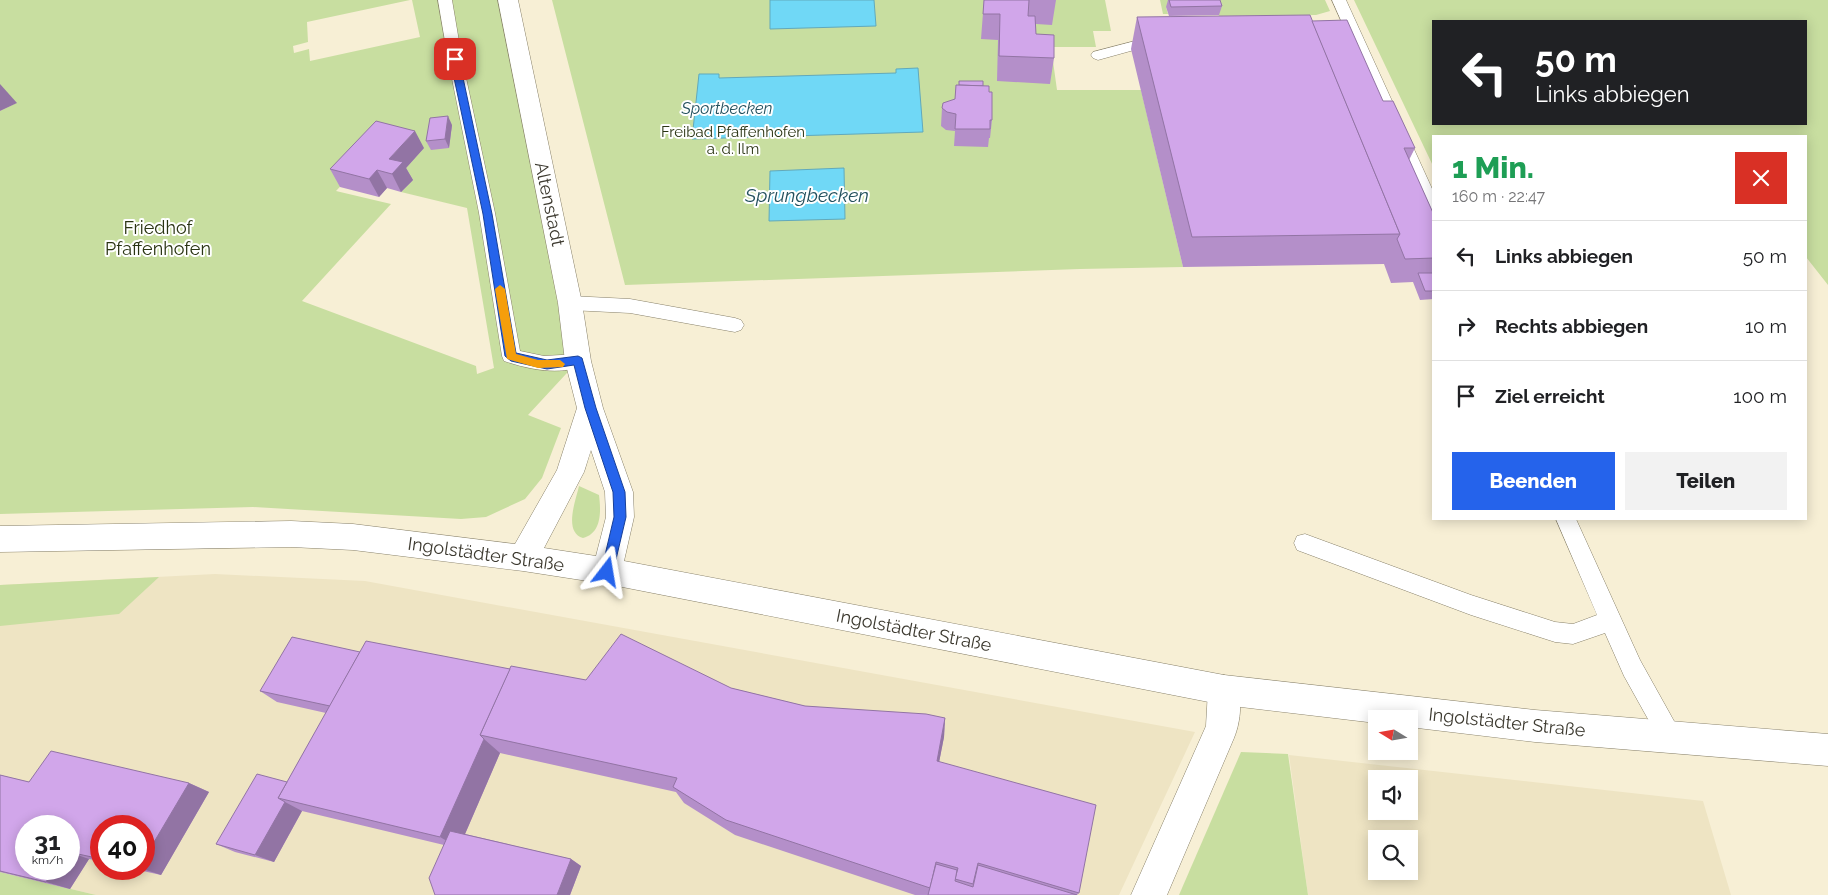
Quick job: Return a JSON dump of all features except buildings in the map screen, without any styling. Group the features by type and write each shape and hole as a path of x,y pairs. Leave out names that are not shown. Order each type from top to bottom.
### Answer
{"street":[{"name":"Altenstadt","path":"508,0 570,303 578,361 590,408 619,492 620,517 607,572"},
{"path":"523,558 570,472 590,408"},
{"name":"Ingolstädter Straße","path":"0,539 291,534 353,537 523,558 607,572 1224,690 1506,723 1828,750"},
{"path":"1149,895 1222,728 1224,690"}],"lane":[{"path":"445,0 455,59 488,214 511,356 547,364 578,361"},
{"path":"1339,0 1432,208"},
{"path":"1337,36 1355,36"},
{"path":"1098,55 1152,40 1171,39"},
{"path":"570,303 630,306 736,325"},
{"path":"1566,520 1632,668 1670,738"},
{"path":"1305,543 1471,605 1555,632 1573,634 1610,621"}],"shaded area":[{"path":"215,574 365,581 1195,732 1119,895 96,895 33,880 80,880 80,815 15,815 15,876 0,872 0,585"},
{"path":"1289,755 1703,801 1731,895 1308,895"}],"green space":[{"name":"Friedhof Pfaffenhofen","path":"0,0 410,0 307,22 308,42 293,46 294,53 309,49 310,61 420,37 412,0 508,0 578,361 528,415 561,428 542,478 525,499 486,517 461,519 253,507 0,514 0,111 16,103 0,86","holes":["385,139 412,180 401,192 467,208 494,368 477,374 476,366 302,301 391,204 336,191"]},
{"name":"Freibad Pfaffenhofen a. d. Ilm","path":"552,0 1105,0 1111,31 1093,31 1096,47 1051,47 1057,90 1141,90 1183,267 625,285"},
{"path":"1160,0 1325,0 1330,11 1316,15 1219,16 1216,6 1166,7 1168,14 1163,14"},
{"path":"1354,0 1828,0 1828,285 1807,258 1807,135 1432,135 1432,164"},
{"path":"579,486 599,495 600,501 600,514 597,526 594,531 583,538 577,535 572,523"},
{"path":"159,577 119,614 0,626 0,585"},
{"path":"1241,752 1288,754 1308,895 1179,895"},
{"path":"0,872 15,876 15,880 33,880 96,895 0,895"}],"water":[{"path":"770,0 874,0 876,26 770,29"},
{"name":"Sportbecken","path":"918,68 923,132 692,139 699,74 719,74 719,78 896,73 896,69"},
{"name":"Sprungbecken","path":"844,168 845,219 769,221 770,171"}],"slow traffic":[{"path":"500,289 511,356 538,364 560,364"}],"route":[{"path":"455,59 488,214 511,356 538,364 560,364 578,361 590,408 619,492 620,517 607,572"}]}
